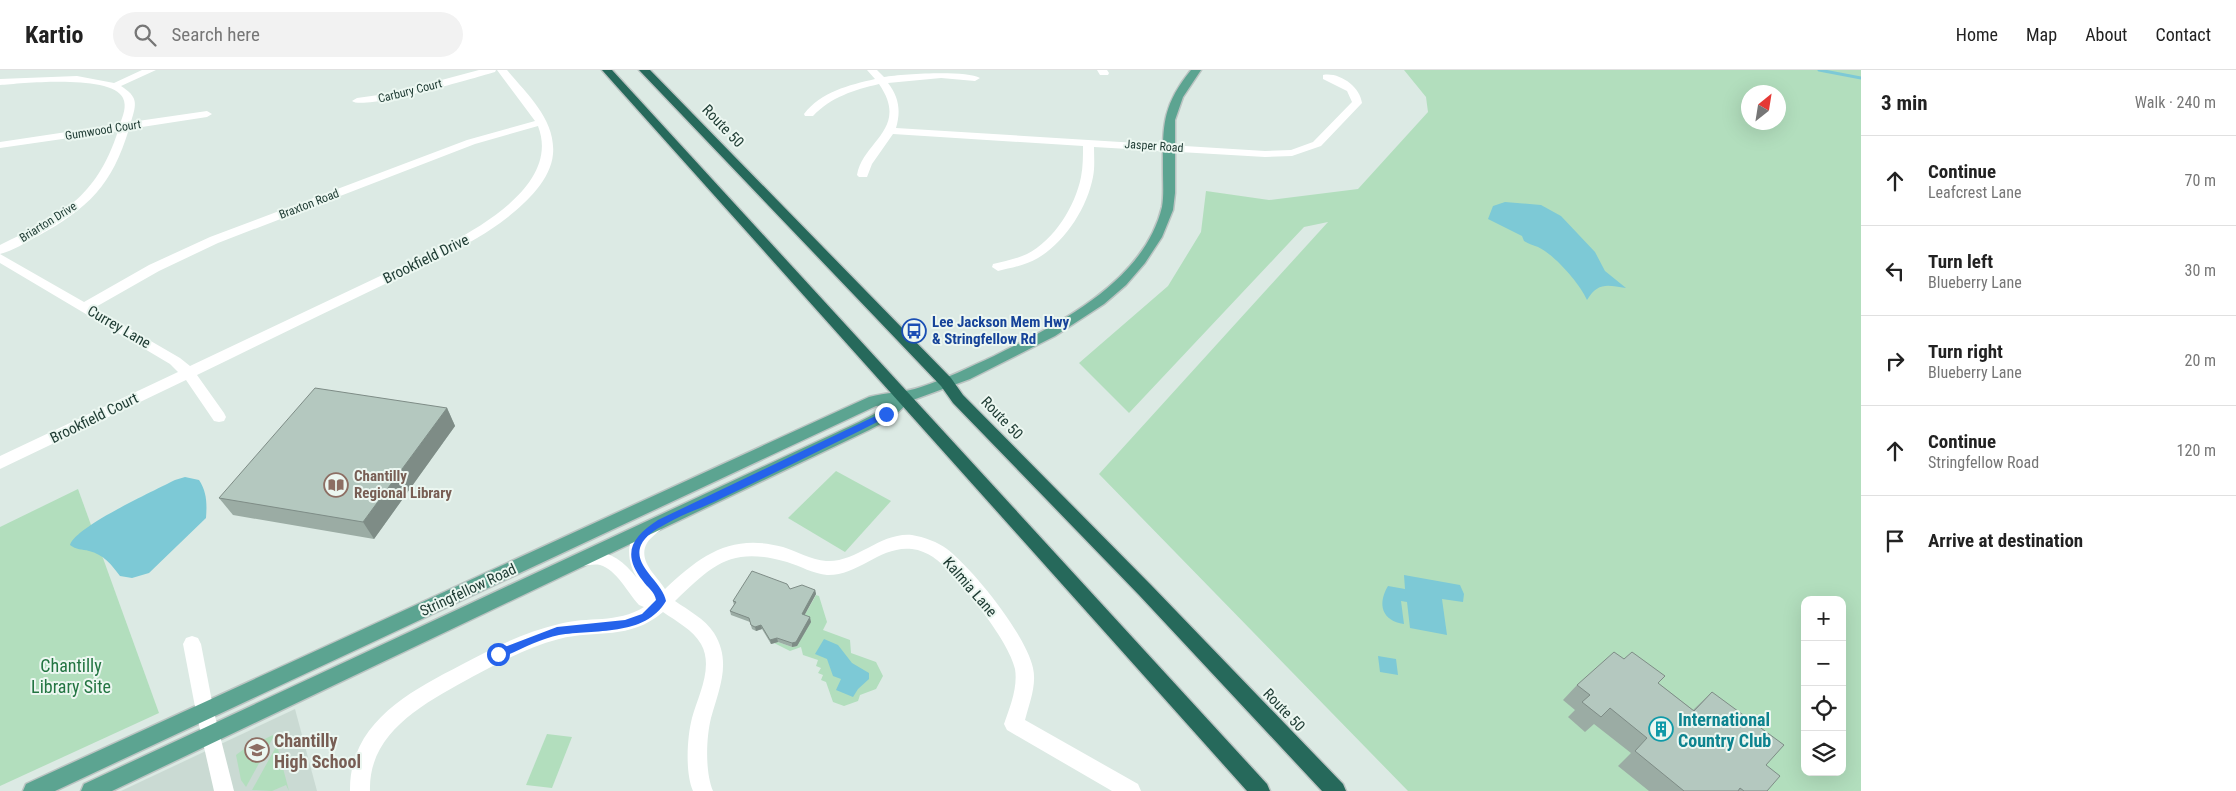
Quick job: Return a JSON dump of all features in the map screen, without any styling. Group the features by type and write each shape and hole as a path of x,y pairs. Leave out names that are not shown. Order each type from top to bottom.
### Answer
{"highway":[{"path":"607,70 1260,791"},
{"name":"Route 50","path":"644,70 946,382 958,399 1336,791"}],"main road":[{"name":"Stringfellow Road","path":"34,791 874,401 905,397 946,382 1022,348 1086,311 1123,280 1152,244 1164,218 1170,195 1168,131 1173,107 1183,88 1196,70"},
{"name":"Stringfellow Road","path":"91,791 864,426 886,414 905,397"}],"street":[{"path":"0,82 82,75 104,78 118,83 151,70"},
{"name":"Carbury Court","path":"357,101 394,96 491,70"},
{"name":"Brookfield Drive","path":"188,373 456,245 490,225 516,204 540,173 548,143 542,122 502,70"},
{"path":"863,175 867,161 891,131 895,114 894,104 888,88 872,70"},
{"path":"809,114 824,100 848,88 882,80 937,71 958,72 975,78"},
{"name":"Jasper Road","path":"891,131 1276,154 1292,153 1310,147 1326,137 1356,103 1357,98 1350,88 1327,77"},
{"name":"Briarton Drive","path":"0,250 67,212 91,192 108,170 132,99 129,93 118,83"},
{"name":"Gumwood Court","path":"0,145 207,114"},
{"name":"Braxton Road","path":"85,307 154,268 214,240 471,142 542,122"},
{"path":"998,267 1025,260 1036,254 1068,220 1084,190 1087,176 1089,142"},
{"name":"Currey Lane","path":"0,258 175,361 188,373 219,417"},
{"name":"Brookfield Court","path":"0,463 188,373"},
{"path":"661,522 644,534 638,541 635,557 644,576 660,594 661,601"},
{"name":"Kalmia Lane","path":"661,601 706,564 734,550 776,552 828,568 845,565 898,542 911,542 934,549 944,556 981,598 1019,653 1024,666 1024,688 1014,724 1131,791"},
{"path":"578,561 598,557 609,560 645,600 661,601 694,624 707,638 715,656 713,683 701,720 697,749 703,791"},
{"path":"360,791 359,783 366,753 387,724 413,700 498,654 557,631 626,624 645,617 661,601"},
{"path":"192,644 205,712 224,791"}],"shaded area":[{"name":"Chantilly High School","path":"295,709 317,791 121,791"}],"green space":[{"name":"International Country Club","path":"1404,70 1861,70 1861,791 1408,791 1099,474 1328,222 1304,227 1129,413 1079,363 1168,286 1201,232 1206,191 1269,200 1358,189 1428,112 1426,97"},
{"path":"836,471 891,501 845,552 788,518"},
{"name":"Chantilly Library Site","path":"78,489 159,713 0,786 0,527"},
{"path":"816,595 819,596 827,622 823,630 850,640 851,653 876,662 883,676 876,689 860,695 858,701 844,706 833,702 826,682 821,680 823,675 818,673 821,668 816,666 818,660 803,655 801,647 790,651 774,643 778,642 792,647 797,646 803,618"},
{"path":"547,734 572,737 552,788 526,785"},
{"path":"273,735 246,787 241,780 236,755"},
{"path":"277,745 289,791 286,785 272,791 252,790"}],"water":[{"path":"1505,202 1541,205 1561,216 1595,252 1605,271 1626,288 1604,286 1595,290 1587,300 1573,278 1552,256 1524,241 1522,236 1488,219 1493,206"},
{"path":"185,477 199,480 202,485 206,498 206,518 149,573 132,578 120,576 103,557 94,552 77,549 70,545 75,537 100,519 134,500"},
{"path":"1404,575 1460,585 1464,594 1463,602 1442,599 1447,635 1410,628 1407,602 1401,601 1404,624 1386,615 1382,605 1388,586 1405,589"},
{"path":"824,639 838,645 852,663 869,673 869,679 858,689 853,697 836,690 841,679 833,676 827,659 815,654"},
{"path":"1378,656 1396,659 1398,675 1380,672"}],"building":[{"name":"Chantilly Regional Library","path":"315,388 447,408 363,522 219,498"},
{"path":"752,571 787,584 790,589 802,585 815,590 802,614 810,617 796,642 792,643 777,638 770,640 761,625 755,627 751,625 749,618 730,611 736,602 733,601"},
{"name":"International Country Club","path":"1614,652 1624,659 1632,652 1665,676 1658,683 1694,711 1712,692 1784,745 1766,765 1780,776 1767,791 1744,791 1740,788 1738,791 1684,791 1635,751 1647,738 1610,708 1601,717 1582,702 1590,695 1577,685"}],"waterway":[{"path":"1819,70 1861,78"}],"place":[{"name":"Lee Jackson Mem Hwy & Stringfellow Rd","path":"914,331"},
{"name":"Chantilly Regional Library","path":"336,485"},
{"name":"International Country Club","path":"1661,729"},
{"name":"Chantilly High School","path":"257,750"}],"route":[{"path":"498,654 557,631 626,624 645,617 661,601 660,594 644,576 635,557 636,544 644,534 661,522 682,514 886,414"}]}
